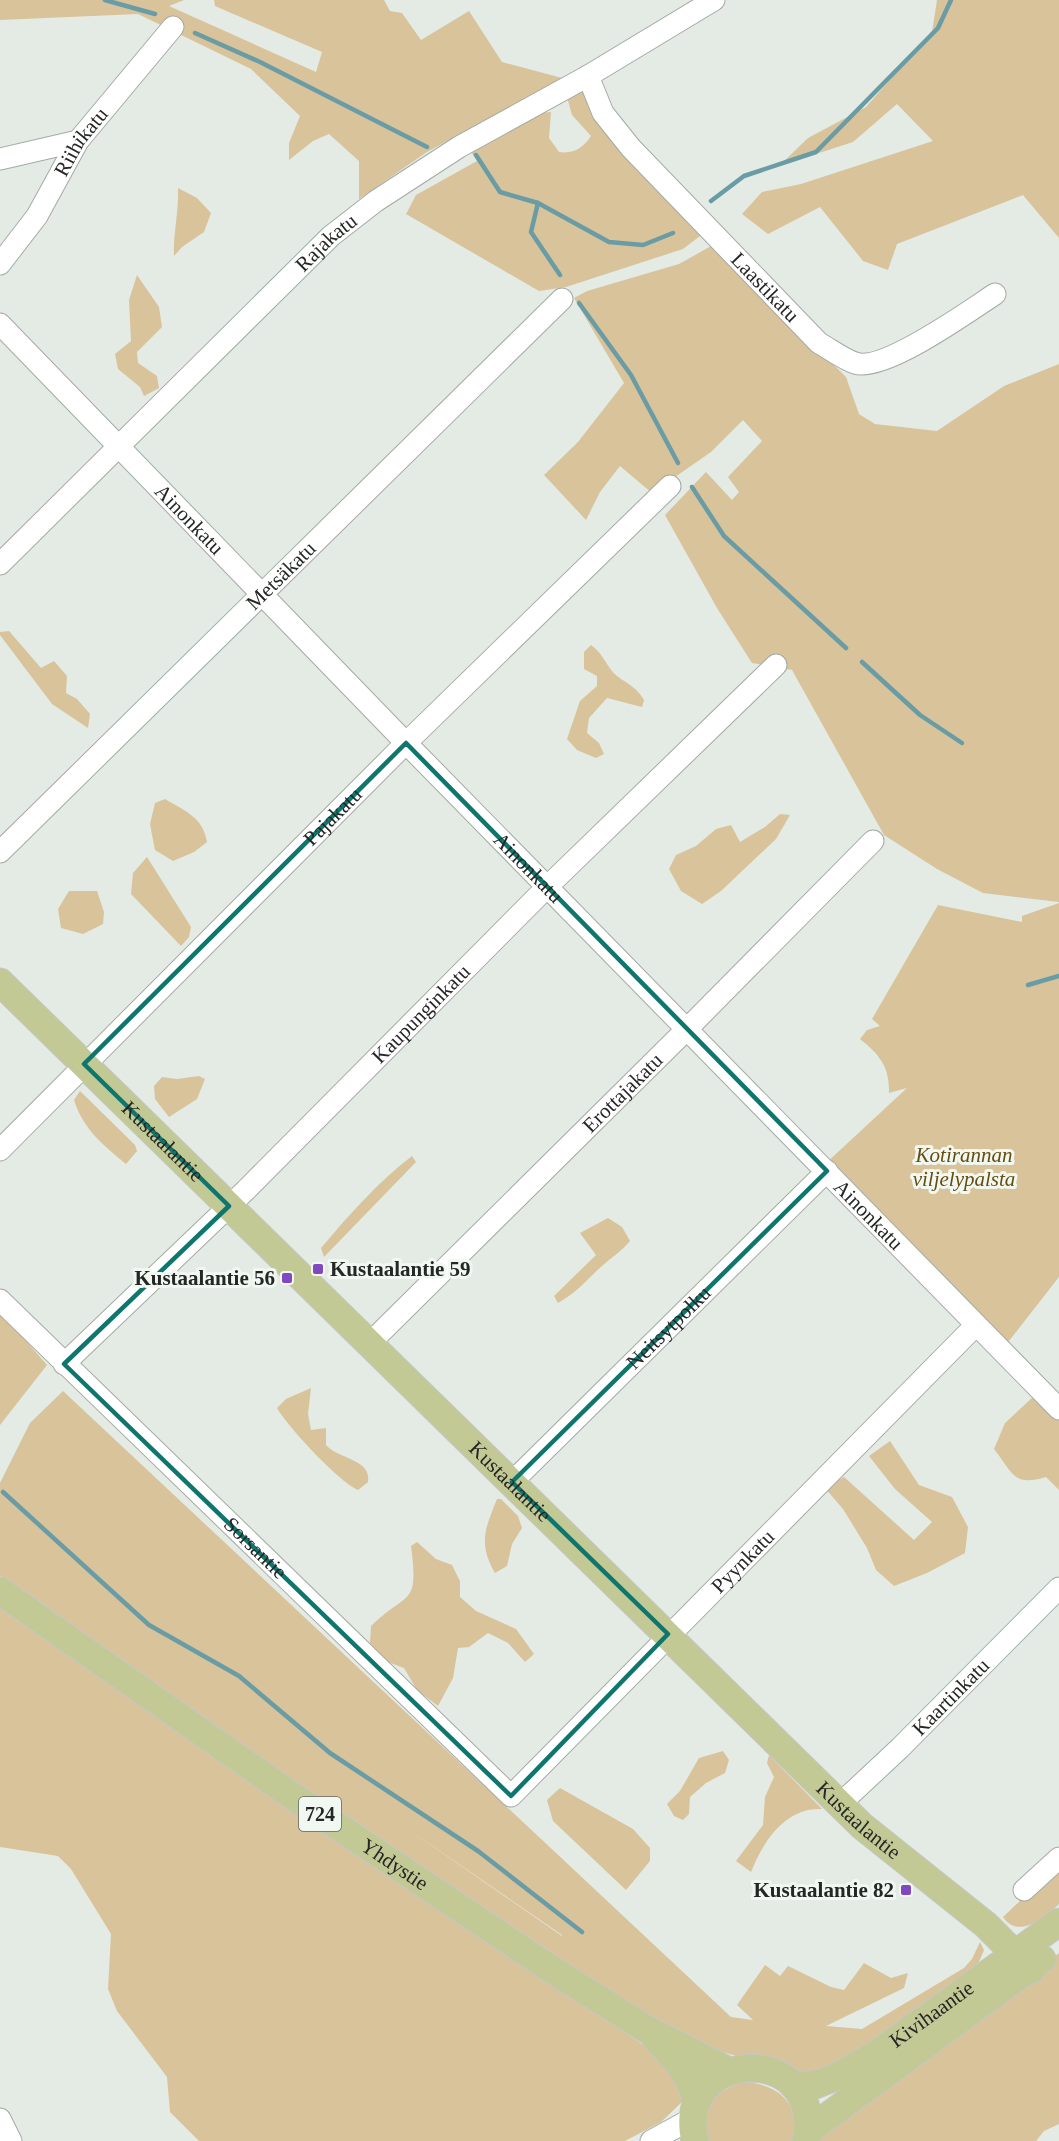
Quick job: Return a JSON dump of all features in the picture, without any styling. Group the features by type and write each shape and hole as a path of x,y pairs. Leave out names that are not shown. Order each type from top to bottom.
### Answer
{"main road":[{"name":"Kustaalantie","path":"0,982 879,1842 986,1925 1023,1963"},
{"name":"Yhdystie","path":"0,1591 294,1797 646,2029 729,2071"},
{"name":"Kivihaantie","path":"807,2135 1023,1963 1059,1922"},
{"name":"Kivihaantie","path":"793,2085 815,2085 840,2075 1059,1943"},
{"name":"Yhdystie","path":"646,2029 685,2071 695,2092 695,2121"},
{"path":"695,2121 709,2084 729,2071 749,2067 770,2070 793,2085 802,2098 808,2114 807,2135"}],"street":[{"name":"Rajakatu","path":"0,564 120,448 331,236 376,201 459,147 588,76 714,0"},
{"name":"Riihikatu","path":"0,264 38,216 78,141 173,27"},
{"name":"Laastikatu","path":"588,76 603,113 631,148 819,343 856,364 877,364 922,340 995,294"},
{"path":"0,159 78,141"},
{"name":"Metsäkatu","path":"0,852 562,299"},
{"name":"Ainonkatu","path":"0,324 406,743 1059,1408"},
{"name":"Pajakatu","path":"0,1150 406,743 670,486"},
{"name":"Kaupunginkatu","path":"64,1364 229,1206 547,887 776,665"},
{"name":"Erottajakatu","path":"370,1342 688,1029 873,841"},
{"name":"Neitsytpolku","path":"512,1482 827,1172"},
{"name":"Sorsantie","path":"0,1300 511,1796"},
{"name":"Pyynkatu","path":"511,1796 668,1634 976,1325"},
{"name":"Kaartinkatu","path":"840,1804 900,1748 1059,1587"},
{"path":"1024,1890 1059,1858"},
{"path":"0,2119 11,2141"},
{"path":"651,2141 695,2121"}],"highlighted area":[{"path":"406,743 827,1171 512,1482 668,1634 511,1796 64,1364 229,1206 84,1064"}],"green space":[{"path":"0,0 184,0 169,6 316,72 322,52 215,6 214,0 384,0 390,11 402,13 421,40 469,11 502,62 562,78 498,117 551,112 549,138 559,152 574,151 585,144 591,136 572,115 567,97 576,90 584,92 700,230 700,236 683,249 566,287 539,291 406,214 416,195 477,161 460,134 427,152 359,199 359,161 329,134 313,141 289,160 289,143 300,116 251,69 138,14 0,20"},
{"path":"937,0 1059,0 1059,238 1023,195 897,244 888,270 863,261 820,207 768,234 742,214 762,192 801,184 933,141 897,104 853,142 779,166 808,138 866,107 932,32"},
{"path":"178,188 197,198 211,213 204,232 182,247 174,256 178,206"},
{"path":"713,245 846,377 859,414 875,424 937,431 1004,386 1059,364 1059,902 983,893 937,869 884,835 792,670 752,663 717,608 665,515 706,472 732,500 739,492 728,477 762,441 743,420 711,452 652,493 620,466 600,492 586,520 544,475 578,442 624,383 574,298 587,291 679,264"},
{"path":"137,275 159,307 162,327 137,352 138,363 157,376 159,388 144,396 140,387 118,369 115,354 131,341 129,300"},
{"path":"9,631 41,668 54,661 67,676 66,693 77,699 90,714 88,728 52,704 0,635 0,632"},
{"path":"591,645 616,675 636,690 644,700 642,707 607,698 589,718 587,733 599,743 604,754 596,758 577,750 567,739 580,701 597,686 597,676 584,669 584,652"},
{"path":"165,799 186,811 202,826 207,842 194,852 173,861 155,850 150,824 155,803"},
{"path":"780,814 790,815 776,839 721,891 702,904 681,891 669,869 676,855 696,846 716,829 731,825 740,842 765,827"},
{"path":"147,857 191,927 189,937 181,946 131,894 133,873"},
{"path":"69,891 97,891 104,912 103,924 83,934 61,928 58,909"},
{"name":"Kotirannan viljelypalsta","path":"1059,903 1059,1277 1005,1346 825,1164 907,1088 889,1093 888,1076 882,1062 860,1039 867,1030 880,1026 872,1019 938,905 1022,922 1022,916"},
{"path":"199,1076 205,1079 197,1099 169,1117 155,1099 154,1086 162,1077 177,1079"},
{"path":"80,1091 135,1145 137,1151 126,1164 88,1128 74,1100"},
{"path":"412,1156 416,1162 324,1257 321,1248 342,1223"},
{"path":"608,1218 622,1227 630,1241 577,1290 558,1303 554,1296 596,1255 580,1233"},
{"path":"0,1311 47,1365 0,1425"},
{"path":"311,1388 308,1414 311,1430 326,1428 326,1445 365,1468 368,1482 358,1490 338,1476 314,1453 291,1428 277,1408 286,1399"},
{"path":"63,1391 731,2017 753,2020 737,2005 765,1965 780,1976 788,1966 831,1987 844,1990 864,1963 891,1978 908,1973 904,1988 826,2026 862,2029 964,1968 972,1959 980,1942 984,1950 976,1969 868,2051 803,2076 716,2050 657,2023 180,1704 0,1576 0,1483 30,1423","holes":["399,1823 562,1935 562,1936"]},
{"path":"1034,1396 1059,1419 1059,1490 1046,1477 1027,1480 1015,1476 994,1449 1005,1423"},
{"path":"890,1441 919,1485 952,1497 968,1527 965,1553 927,1573 894,1586 876,1570 867,1548 843,1509 825,1488 844,1477 914,1540 932,1522 895,1489 869,1456"},
{"path":"497,1499 501,1499 518,1516 522,1528 512,1544 507,1566 495,1573 486,1553 485,1536"},
{"path":"417,1542 436,1559 452,1565 460,1581 460,1597 476,1611 516,1629 534,1654 525,1662 508,1643 488,1633 469,1647 458,1648 453,1678 438,1706 417,1690 404,1668 388,1662 370,1643 371,1626 408,1596 412,1589 411,1546"},
{"path":"0,1604 664,2059 681,2085 682,2102 661,2122 625,2141 199,2141 170,2112 167,2077 117,2011 108,1989 111,1934 71,1869 58,1856 0,1847"},
{"path":"723,1751 729,1760 725,1773 706,1783 690,1797 689,1814 683,1820 674,1816 667,1804 680,1791 699,1758"},
{"path":"769,1755 822,1809 809,1810 786,1820 769,1838 751,1872 736,1861 763,1825 765,1797 774,1777 767,1763"},
{"path":"560,1788 633,1829 650,1848 650,1861 626,1890 553,1821 547,1800"},
{"path":"1059,1864 1059,1904 1032,1924 1016,1927 1009,1924 1003,1917"},
{"path":"1059,1953 1059,2124 1044,2131 1036,2141 817,2141 822,2128 942,2048"},
{"path":"742,2082 767,2086 787,2101 794,2117 793,2141 703,2141 705,2119 710,2103 722,2092"}],"waterway":[{"path":"105,0 155,14"},
{"path":"711,201 744,176 816,152 938,28 951,0"},
{"path":"195,33 260,62 427,147"},
{"path":"476,155 500,192 538,203 609,242 643,245 673,233"},
{"path":"538,203 531,232 560,275"},
{"path":"579,303 631,375 678,463"},
{"path":"692,487 724,536 846,648"},
{"path":"862,662 920,715 962,743"},
{"path":"1028,985 1059,976"},
{"path":"3,1492 149,1625 239,1676 330,1753 478,1851 582,1932"}],"place":[{"name":"Kustaalantie 59","path":"318,1269"},
{"name":"Kustaalantie 56","path":"287,1278"},
{"name":"Kustaalantie 82","path":"906,1890"}]}
